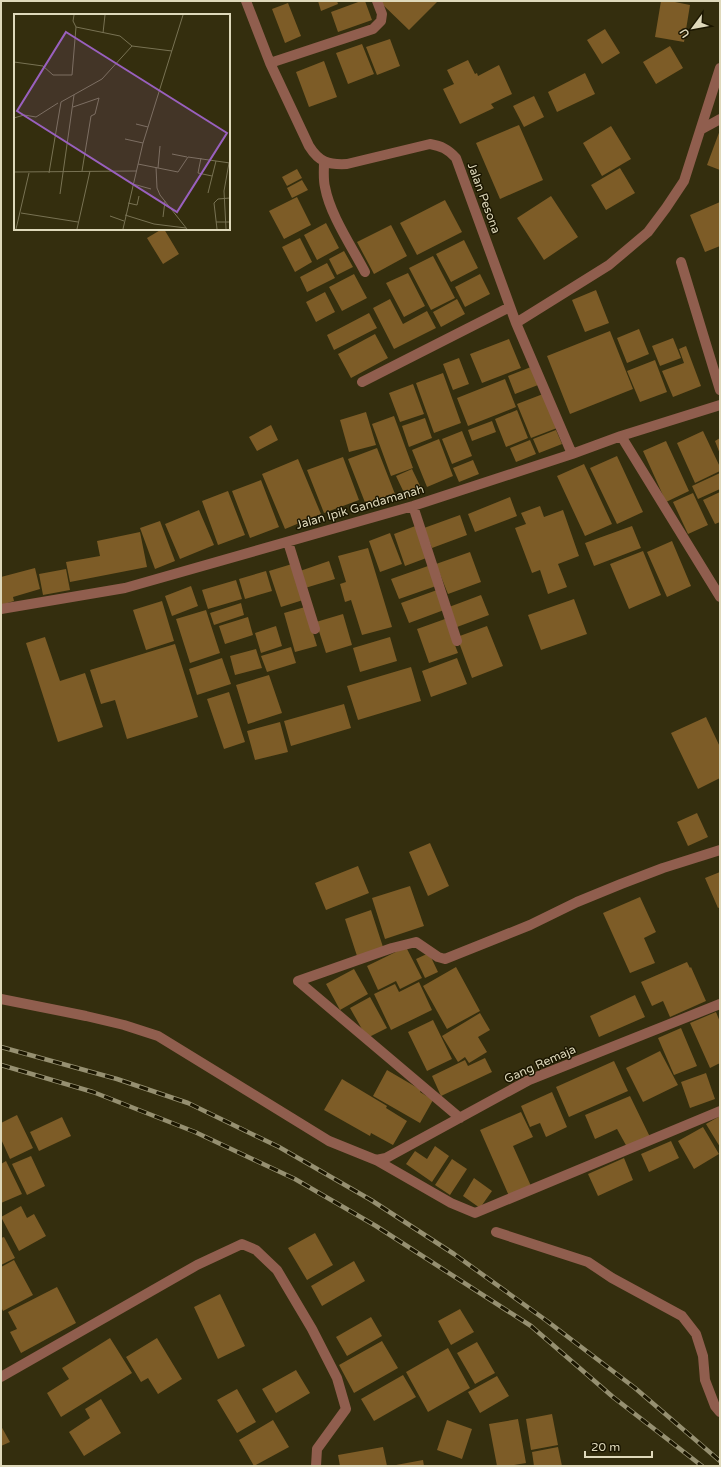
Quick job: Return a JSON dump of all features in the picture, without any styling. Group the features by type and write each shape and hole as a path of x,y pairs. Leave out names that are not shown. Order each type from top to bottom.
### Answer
{"street":[{"path":"246,1 270,63 309,146 315,155 324,162 324,186 328,199 335,216 365,272"},
{"path":"270,63 372,29 381,21 382,14 377,1"},
{"path":"516,323 609,265 648,232 684,181 702,129 720,68"},
{"path":"702,129 720,119"},
{"name":"Jalan Pesona","path":"324,162 336,165 347,164 430,144 440,146 448,150 456,158 516,323 572,454"},
{"path":"681,262 720,390"},
{"path":"362,382 510,307"},
{"name":"Jalan Ipik Gandamanah","path":"1,609 125,588 288,542 414,506 572,454 621,436 720,405"},
{"path":"621,436 720,597"},
{"path":"414,506 457,641"},
{"path":"288,542 315,629"},
{"path":"460,1118 298,981 392,948 416,942 438,957 445,959 530,925 577,902 621,884 663,868 720,850"},
{"path":"1,999 108,1021 158,1036 329,1141 376,1160 451,1203 475,1213 720,1111"},
{"name":"Gang Remaja","path":"376,1160 386,1158 529,1080 720,1004"},
{"path":"496,1232 588,1262 612,1278 682,1316 696,1334 704,1356 705,1380 715,1406 720,1412"},
{"path":"1,1377 197,1266 242,1244 256,1250 277,1270 312,1329 337,1378 346,1408 317,1449 316,1466"}],"building":[{"path":"318,1 337,1 338,4 321,11"},
{"path":"361,1 365,1 372,20 338,32 331,12"},
{"path":"438,1 409,30 380,2"},
{"path":"661,1 670,1 690,5 684,42 655,37"},
{"path":"288,3 301,36 285,43 272,9"},
{"path":"605,29 620,53 602,64 587,40"},
{"path":"390,39 400,66 377,75 366,47"},
{"path":"362,44 374,74 348,84 336,53"},
{"path":"670,46 683,68 656,84 643,62"},
{"path":"468,60 475,74 477,73 478,76 499,65 512,94 491,104 494,108 460,124 443,89 454,84 447,70"},
{"path":"324,61 337,97 309,107 296,72"},
{"path":"585,73 595,94 557,112 548,92"},
{"path":"534,96 544,117 524,127 513,106"},
{"path":"519,125 543,180 500,199 476,143"},
{"path":"611,126 631,159 602,176 583,143"},
{"path":"720,130 720,170 707,165"},
{"path":"620,168 635,193 606,210 591,185"},
{"path":"297,169 302,178 287,186 282,177"},
{"path":"302,180 308,190 292,198 287,188"},
{"path":"551,196 578,237 544,260 517,218"},
{"path":"297,197 311,225 284,239 269,211"},
{"path":"445,200 462,232 417,255 400,223"},
{"path":"720,202 720,246 705,252 690,215"},
{"path":"326,223 339,248 317,260 304,235"},
{"path":"391,225 407,256 374,274 357,242"},
{"path":"160,230 165,230 179,254 163,264 147,238"},
{"path":"300,238 312,262 295,272 282,247"},
{"path":"464,240 478,268 451,282 436,254"},
{"path":"344,251 353,267 337,275 329,259"},
{"path":"433,256 455,298 431,310 409,268"},
{"path":"327,263 335,278 307,292 300,277"},
{"path":"408,273 425,306 404,317 386,283"},
{"path":"354,274 367,298 342,311 329,287"},
{"path":"480,274 490,294 465,307 455,287"},
{"path":"596,290 609,323 585,332 572,300"},
{"path":"325,292 335,312 316,322 306,302"},
{"path":"390,299 403,324 427,311 436,328 394,349 373,308"},
{"path":"457,299 465,314 441,327 433,312"},
{"path":"369,313 377,328 334,350 327,335"},
{"path":"639,329 649,354 627,363 617,338"},
{"path":"610,331 633,389 570,414 547,356"},
{"path":"375,334 388,358 351,378 338,354"},
{"path":"673,338 681,358 660,366 652,346"},
{"path":"509,339 521,368 482,383 470,354"},
{"path":"686,346 701,386 673,397 662,371 684,363 679,349"},
{"path":"459,358 469,384 453,390 443,364"},
{"path":"655,360 667,392 640,402 627,371"},
{"path":"531,367 538,385 515,394 508,376"},
{"path":"443,373 461,423 434,433 416,383"},
{"path":"505,379 516,407 468,426 457,398"},
{"path":"413,384 424,414 400,422 389,393"},
{"path":"543,394 557,428 531,438 517,404"},
{"path":"517,410 528,438 506,447 495,419"},
{"path":"366,412 376,445 349,452 340,420"},
{"path":"394,416 413,468 391,476 372,424"},
{"path":"425,418 432,438 409,447 402,426"},
{"path":"492,421 496,432 472,441 468,430"},
{"path":"271,425 278,440 257,451 249,437"},
{"path":"556,430 562,444 539,453 533,439"},
{"path":"462,431 472,456 452,464 442,439"},
{"path":"703,431 720,467 720,471 695,483 677,443"},
{"path":"720,438 720,454 715,441"},
{"path":"439,439 453,476 427,487 412,450"},
{"path":"530,440 536,454 516,462 510,448"},
{"path":"666,441 689,491 666,502 643,451"},
{"path":"377,448 395,494 366,505 348,459"},
{"path":"617,456 643,512 617,524 590,468"},
{"path":"343,457 359,500 324,513 307,470"},
{"path":"298,459 321,514 285,529 262,474"},
{"path":"473,460 479,474 459,482 453,468"},
{"path":"584,464 612,524 585,536 557,476"},
{"path":"412,469 423,492 407,499 396,476"},
{"path":"720,473 720,489 698,499 692,486"},
{"path":"261,480 279,527 250,538 232,491"},
{"path":"228,491 245,535 218,545 202,501"},
{"path":"720,492 720,522 715,524 703,500"},
{"path":"693,493 708,525 688,534 673,502"},
{"path":"510,497 517,516 475,532 468,514"},
{"path":"540,506 544,517 563,510 579,556 558,564 567,587 548,594 540,570 532,573 515,528 526,524 521,513"},
{"path":"199,510 214,545 180,559 165,524"},
{"path":"460,515 467,535 432,548 424,528"},
{"path":"160,521 175,561 155,569 140,528"},
{"path":"418,525 429,557 405,566 394,534"},
{"path":"632,526 641,548 594,566 585,543"},
{"path":"140,532 147,567 70,582 66,562 100,556 97,541"},
{"path":"390,533 402,564 380,572 369,541"},
{"path":"672,541 691,586 667,597 647,552"},
{"path":"368,548 392,627 362,635 351,600 345,602 340,584 346,582 338,556"},
{"path":"643,551 661,595 629,609 610,564"},
{"path":"470,552 481,582 448,594 436,564"},
{"path":"329,561 335,579 305,588 300,571"},
{"path":"292,564 303,600 281,607 269,571"},
{"path":"428,566 436,586 399,599 391,579"},
{"path":"35,568 40,589 13,597 14,601 1,605 1,577"},
{"path":"66,569 70,590 43,595 39,574"},
{"path":"266,571 272,591 245,599 239,579"},
{"path":"236,580 242,599 208,609 202,590"},
{"path":"191,586 198,606 172,616 165,596"},
{"path":"437,590 444,610 409,623 401,603"},
{"path":"481,595 489,615 457,627 449,607"},
{"path":"574,599 587,634 541,650 528,615"},
{"path":"162,601 174,641 146,650 133,610"},
{"path":"241,603 244,615 214,625 210,613"},
{"path":"305,607 317,646 295,652 284,613"},
{"path":"206,610 220,653 190,663 176,619"},
{"path":"343,614 352,645 326,653 316,622"},
{"path":"248,617 253,635 225,644 219,626"},
{"path":"445,619 458,653 429,663 417,629"},
{"path":"276,626 282,646 261,653 255,633"},
{"path":"487,626 503,666 472,678 457,637"},
{"path":"45,637 60,681 85,673 103,727 58,742 26,643"},
{"path":"390,637 397,661 360,672 353,648"},
{"path":"175,644 198,717 127,739 115,700 101,704 90,670"},
{"path":"291,647 296,663 267,672 261,656"},
{"path":"256,649 262,668 235,675 230,656"},
{"path":"222,658 231,684 197,695 189,669"},
{"path":"457,658 467,684 431,697 422,671"},
{"path":"411,667 421,701 358,720 347,686"},
{"path":"269,675 282,713 248,724 236,685"},
{"path":"229,692 245,742 224,749 207,699"},
{"path":"344,704 351,728 291,746 284,721"},
{"path":"706,717 720,747 720,778 698,789 671,733"},
{"path":"280,722 288,752 255,760 247,731"},
{"path":"697,813 708,837 688,846 677,822"},
{"path":"430,843 449,886 428,896 409,852"},
{"path":"358,866 369,893 326,910 315,883"},
{"path":"720,872 720,907 718,908 705,878"},
{"path":"410,886 424,926 385,939 372,898"},
{"path":"640,897 656,932 644,938 655,963 630,973 603,913"},
{"path":"371,910 383,947 357,956 345,919"},
{"path":"406,947 422,978 400,989 396,981 378,990 367,966"},
{"path":"429,953 438,972 425,978 416,959"},
{"path":"687,962 690,968 691,967 706,1001 670,1017 663,1001 652,1006 641,982"},
{"path":"456,967 480,1011 447,1029 423,986"},
{"path":"354,969 368,994 340,1010 326,984"},
{"path":"419,982 432,1010 391,1030 374,994 395,984 399,992"},
{"path":"635,995 645,1017 599,1037 590,1016"},
{"path":"370,997 387,1028 367,1038 350,1008"},
{"path":"716,1012 720,1022 720,1063 710,1068 690,1023"},
{"path":"480,1013 490,1030 478,1037 487,1052 469,1063 465,1057 458,1062 442,1036"},
{"path":"433,1020 452,1059 427,1071 408,1032"},
{"path":"681,1028 697,1066 674,1075 658,1038"},
{"path":"660,1051 678,1085 643,1102 626,1068"},
{"path":"485,1058 492,1072 441,1096 432,1076 465,1060 468,1066"},
{"path":"614,1061 628,1091 569,1117 556,1087"},
{"path":"387,1070 421,1090 420,1092 433,1100 420,1123 373,1096"},
{"path":"706,1073 715,1099 690,1108 681,1082"},
{"path":"342,1079 387,1106 386,1108 407,1121 393,1145 371,1133 370,1136 324,1110"},
{"path":"552,1092 567,1127 546,1137 540,1123 530,1127 521,1106"},
{"path":"630,1096 650,1137 627,1147 617,1129 595,1139 585,1115"},
{"path":"521,1112 533,1137 513,1146 531,1186 509,1196 480,1130"},
{"path":"17,1115 33,1148 10,1159 1,1139 1,1123"},
{"path":"720,1116 720,1147 706,1124"},
{"path":"62,1117 71,1136 39,1151 30,1132"},
{"path":"703,1127 719,1154 694,1169 678,1141"},
{"path":"671,1141 679,1158 649,1172 641,1154"},
{"path":"435,1146 449,1156 432,1182 406,1164 415,1151 427,1159"},
{"path":"31,1156 45,1186 27,1195 12,1164"},
{"path":"624,1158 633,1180 598,1196 588,1174"},
{"path":"452,1159 467,1169 450,1195 435,1185"},
{"path":"6,1161 22,1194 1,1203 1,1164"},
{"path":"474,1178 492,1191 480,1208 463,1196"},
{"path":"21,1206 27,1218 34,1214 46,1236 19,1251 1,1217"},
{"path":"315,1233 333,1265 307,1280 288,1248"},
{"path":"4,1237 15,1258 1,1265 1,1238"},
{"path":"14,1260 33,1295 3,1311 1,1307 1,1267"},
{"path":"354,1261 365,1281 322,1306 311,1286"},
{"path":"57,1287 76,1323 21,1353 10,1332 17,1329 8,1312"},
{"path":"220,1294 245,1346 218,1359 194,1307"},
{"path":"460,1309 474,1332 451,1345 438,1321"},
{"path":"371,1317 382,1336 347,1356 336,1337"},
{"path":"110,1338 132,1373 61,1417 47,1393 69,1379 62,1368"},
{"path":"157,1338 182,1379 158,1394 148,1378 141,1382 126,1357"},
{"path":"382,1341 398,1368 354,1393 339,1365"},
{"path":"477,1342 495,1373 475,1384 457,1353"},
{"path":"448,1348 470,1388 428,1412 406,1372"},
{"path":"296,1370 310,1393 276,1413 262,1389"},
{"path":"403,1375 416,1397 374,1421 361,1399"},
{"path":"497,1376 509,1396 480,1413 468,1392"},
{"path":"237,1389 256,1422 237,1433 217,1400"},
{"path":"101,1399 121,1433 84,1456 69,1432 90,1418 85,1409"},
{"path":"552,1414 558,1445 531,1450 526,1419"},
{"path":"518,1419 526,1463 497,1466 489,1424"},
{"path":"273,1420 289,1447 254,1466 239,1440"},
{"path":"447,1420 472,1429 462,1459 437,1450"},
{"path":"1,1426 10,1442 1,1446"},
{"path":"383,1447 387,1466 340,1466 338,1455"},
{"path":"558,1447 562,1466 534,1466 532,1452"},
{"path":"423,1460 424,1466 396,1465"}],"railway":[{"path":"1,1047 117,1079 188,1103 279,1147 371,1200 454,1254 547,1321 635,1388 720,1461"},
{"path":"1,1065 93,1092 195,1132 295,1179 376,1226 531,1326 613,1397 702,1466"}]}
